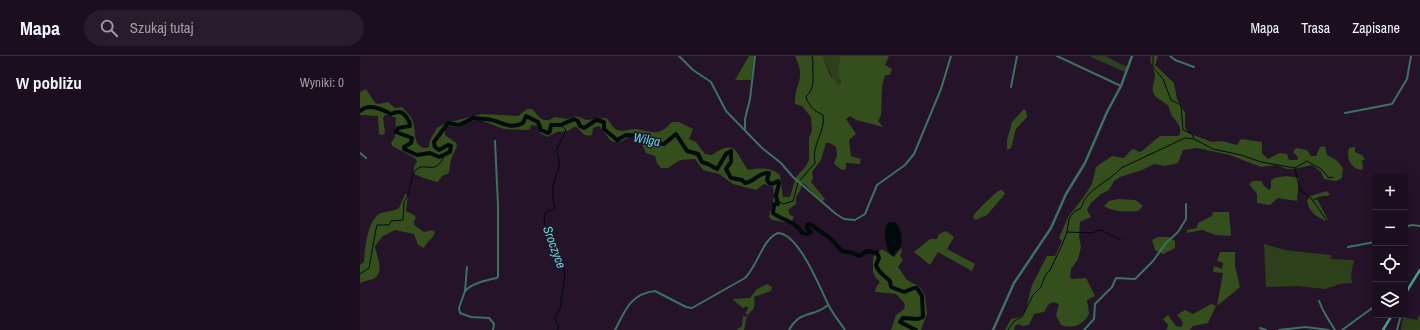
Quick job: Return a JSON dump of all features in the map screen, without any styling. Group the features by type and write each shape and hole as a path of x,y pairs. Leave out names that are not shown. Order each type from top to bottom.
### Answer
{"main road":[{"path":"1408,289 1420,270"},
{"path":"1383,330 1390,318"}],"street":[{"path":"678,56 693,70 711,82 726,111 746,131 827,207 844,219 858,219 866,212 877,185 901,168 914,154 941,87 951,56"},
{"path":"746,131 745,119 750,99 755,56"},
{"path":"1011,87 1017,56"},
{"path":"1057,56 1121,86"},
{"path":"993,330 1014,283 1037,251 1057,218 1066,194 1085,162 1107,112 1121,86 1132,56"},
{"path":"1170,56 1175,60 1194,67"},
{"path":"1345,113 1392,104 1407,79 1411,56"},
{"path":"465,291 484,280 497,278 498,276 498,205 495,141"},
{"path":"360,153 366,158"},
{"path":"1084,330 1093,323 1095,304 1112,287 1116,278 1135,279 1153,261 1166,243 1178,232 1186,219 1186,204"},
{"path":"1408,226 1420,226"},
{"path":"615,330 625,309 632,300 639,296 654,291 686,307 692,308 745,278 751,271 770,237 778,232 785,234 792,240 819,284 828,305 845,330"},
{"path":"1348,247 1372,243"},
{"path":"467,267 465,291 459,308 460,314 471,317 489,318 494,324 493,330"},
{"path":"1319,302 1324,316 1330,320 1335,330"},
{"path":"789,330 798,318 818,311 828,305"},
{"path":"1342,330 1372,308"},
{"path":"1397,330 1400,318"},
{"path":"1279,330 1310,327 1329,330"},
{"path":"1260,328 1266,330"}],"green space":[{"path":"749,56 754,56 751,80 735,80"},
{"path":"795,56 823,56 830,75 838,85 841,82 838,69 841,56 889,56 885,65 892,69 890,75 885,75 882,87 881,115 878,121 883,127 856,120 850,116 846,119 856,134 849,140 851,156 861,159 860,164 846,163 846,169 842,170 834,164 837,155 836,147 830,143 826,143 821,160 812,172 813,178 811,182 825,199 823,201 821,200 803,183 801,184 801,189 796,197 796,204 788,210 790,215 794,217 791,223 772,220 769,217 774,196 773,187 764,184 756,190 733,184 719,174 703,170 695,159 680,160 668,168 661,168 657,163 655,156 646,153 639,138 629,137 622,141 611,141 599,126 593,128 592,135 585,135 577,127 574,127 568,131 557,132 547,137 540,133 538,126 531,125 530,129 527,130 504,129 480,120 469,121 460,127 448,126 445,128 445,135 456,143 457,146 451,159 449,173 442,176 438,182 414,174 414,167 417,161 415,158 392,146 391,143 395,137 396,118 385,115 383,118 385,132 383,135 379,134 378,116 360,115 360,92 366,89 375,103 378,104 388,102 395,108 402,107 412,119 416,141 421,147 426,148 429,147 430,140 437,128 446,123 482,114 518,116 527,109 532,109 540,118 544,120 549,120 555,117 567,119 576,116 587,120 606,118 614,128 619,131 636,129 659,132 672,122 679,122 693,129 689,139 696,142 705,154 712,155 720,150 731,148 738,153 748,170 765,169 776,172 780,175 783,197 790,197 796,177 806,166 809,160 809,138 812,131 811,117 802,106 795,104 800,71"},
{"path":"823,56 841,56 838,64 840,84 835,84"},
{"path":"1089,56 1105,56 1127,67 1125,72"},
{"path":"1151,56 1158,56 1155,65 1174,83 1177,99 1185,113 1185,127 1188,133 1212,142 1222,141 1237,145 1241,139 1262,142 1262,153 1268,159 1279,153 1287,154 1289,160 1297,160 1298,157 1293,152 1296,148 1307,150 1311,156 1316,156 1320,147 1325,146 1327,155 1336,160 1343,168 1342,178 1336,181 1324,179 1321,172 1312,165 1294,169 1287,169 1276,165 1261,167 1230,155 1197,148 1183,150 1178,163 1165,166 1154,164 1142,170 1120,177 1114,181 1109,190 1101,194 1091,203 1087,210 1091,217 1080,222 1079,237 1081,247 1078,259 1071,269 1070,278 1086,278 1095,296 1087,300 1089,314 1087,318 1078,325 1070,327 1061,325 1056,315 1059,304 1053,302 1048,305 1044,312 1034,314 1029,325 1023,326 1018,324 1015,326 1014,330 1005,330 1011,319 1020,317 1025,312 1032,285 1047,256 1055,256 1062,241 1059,238 1068,217 1092,184 1096,167 1112,156 1124,158 1131,150 1134,149 1139,152 1142,151 1160,136 1178,136 1180,134 1178,123 1170,112 1169,107 1154,94 1153,86 1155,75 1151,63"},
{"path":"1024,109 1027,117 1016,129 1011,148 1007,150 1007,140 1012,122"},
{"path":"1355,147 1355,152 1362,155 1365,159 1362,161 1363,168 1361,170 1354,167 1350,162 1348,152 1349,148"},
{"path":"1286,176 1299,178 1297,201 1278,198 1270,205 1257,203 1257,194 1249,184 1253,181 1261,181 1269,190 1271,188 1271,181 1274,178"},
{"path":"1002,190 1005,194 987,215 975,220 973,217 984,204 998,191"},
{"path":"1327,191 1330,195 1317,199 1329,222 1312,212 1307,201 1310,196"},
{"path":"405,194 408,195 406,211 414,215 416,218 414,225 424,232 432,230 435,232 434,234 424,248 418,245 414,234 395,230 383,236 375,246 380,268 379,272 373,279 360,283 360,265 364,262 368,235 373,221 376,216 381,213 399,208"},
{"path":"1118,199 1135,200 1143,206 1138,211 1120,211 1104,206 1109,201"},
{"path":"1213,212 1229,212 1231,236 1216,235 1202,230 1187,233 1187,230 1197,228 1198,223 1212,216"},
{"path":"946,231 954,237 947,249 975,264 972,271 938,252 930,265 914,252 930,239 937,239 939,234"},
{"path":"1158,237 1169,237 1175,241 1175,248 1163,254 1155,250 1152,240"},
{"path":"1264,244 1285,250 1331,255 1331,259 1354,260 1351,274 1352,283 1340,284 1325,289 1298,286 1266,287"},
{"path":"901,248 902,250 900,256 903,260 898,267 907,280 920,287 925,296 927,314 921,330 891,330 896,315 904,309 905,304 896,294 875,292 876,287 880,282 875,277 873,271 873,257 882,249 894,257"},
{"path":"1220,252 1235,252 1235,266 1240,287 1217,306 1223,273 1213,272 1214,266 1222,269 1223,263 1217,261"},
{"path":"767,284 772,287 771,291 754,297 754,306 749,313 744,330 736,330 742,326 743,316 746,317 748,314 745,314 748,309 747,306 743,308 732,299 750,298 757,289"},
{"path":"1211,304 1216,306 1208,323 1193,326 1189,330 1165,330 1167,329 1168,325 1163,319 1168,315 1176,326 1181,327 1183,324 1177,315 1185,310 1193,314"},
{"path":"1418,316 1420,316 1420,330 1401,330 1403,318 1417,320"}],"shaded area":[{"path":"888,222 895,222 902,235 901,246 899,250 896,251 894,257 888,251 885,241 885,230"}],"waterway":[{"path":"800,180 815,163 815,150 823,121 823,115 812,108 806,97 810,91 813,79 812,56"},
{"path":"1153,56 1153,67 1163,79 1171,100 1181,105 1183,130 1191,133 1194,138"},
{"name":"Wilga","path":"360,111 368,107 372,107 391,114 397,112 402,113 408,119 410,126 398,128 396,132 412,138 411,143 404,147 404,149 417,155 430,153 439,157 450,152 451,146 448,145 439,150 435,147 434,142 448,123 459,125 473,118 490,120 513,126 523,123 526,116 538,122 541,130 548,133 551,125 561,125 574,119 584,128 596,120 604,122 604,129 617,140 626,135 640,136 650,142 664,144 676,134 687,151 698,154 702,162 717,169 726,154 731,151 731,162 726,169 731,178 742,180 745,183 751,181 759,175 769,173 767,180 769,183 772,184 778,181 779,183 776,196 778,204 774,204 773,213 796,226 802,233 807,234 811,232 807,228 807,225 810,224 830,238 842,251 859,256 867,251 877,253 879,258 876,265 877,268 890,281 891,287 904,292 917,288 922,296 923,317 918,319 903,318 900,322 916,330"},
{"name":"Sroczyce","path":"558,330 558,324 554,318 561,306 564,270 561,257 547,230 544,217 546,212 555,209 553,190 559,165 556,151 566,130 561,125"},
{"path":"1074,212 1081,208 1084,201 1093,190 1111,178 1121,168 1185,138 1194,139 1213,149 1241,155 1261,162 1295,168 1307,161 1321,169 1329,178 1333,177"},
{"path":"408,194 415,171 420,167 434,167 438,165 444,156"},
{"path":"1295,168 1300,190 1311,198 1328,222"},
{"path":"779,202 784,204 793,201 798,183"},
{"path":"384,225 389,225 391,221 403,220 404,202 408,195"},
{"path":"1314,200 1320,197 1326,197"},
{"path":"1008,330 1014,321 1022,317 1033,295 1041,287 1045,276 1050,270 1062,245 1067,232 1069,219 1073,213"},
{"path":"360,274 369,268 377,225 383,225"},
{"path":"1067,232 1091,233 1101,230 1121,240"}]}
